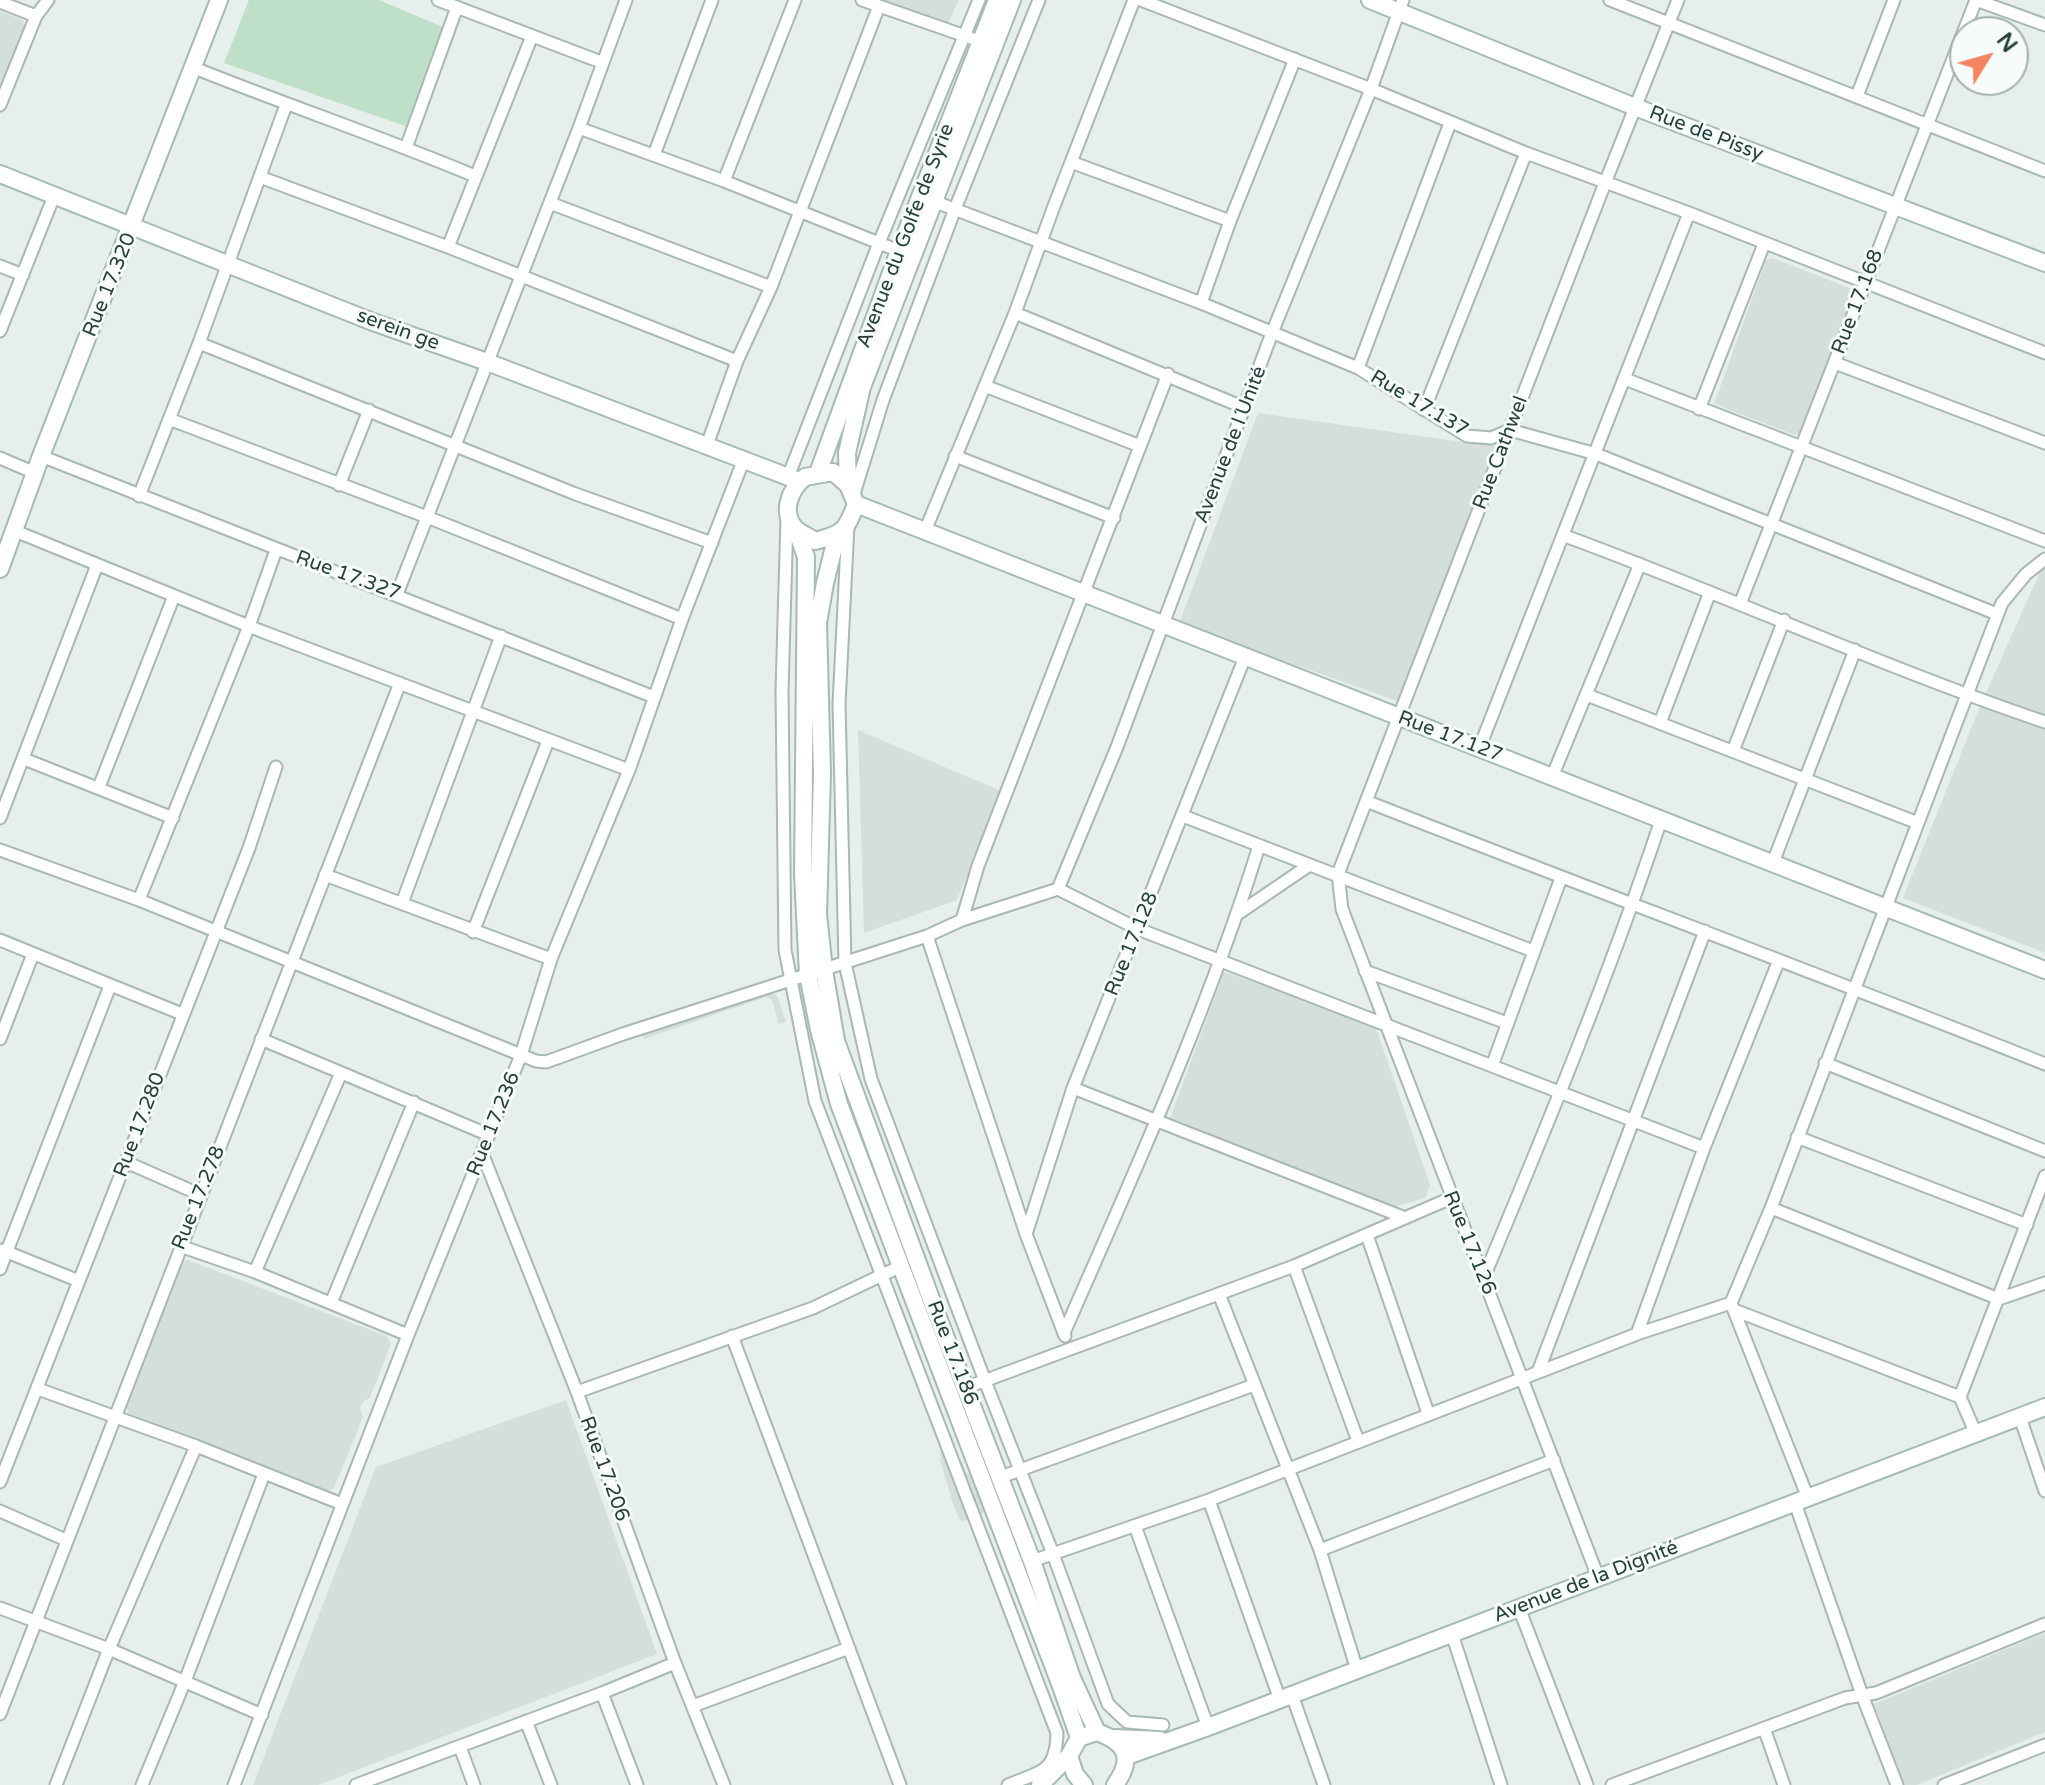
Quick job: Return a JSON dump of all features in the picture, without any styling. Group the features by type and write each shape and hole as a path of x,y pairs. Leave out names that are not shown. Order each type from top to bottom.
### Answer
{"street":[{"path":"0,105 36,16 48,0"},
{"path":"438,0 601,62"},
{"path":"397,594 626,0"},
{"path":"654,155 712,0"},
{"path":"724,181 795,0"},
{"path":"862,0 981,42"},
{"path":"979,0 879,243 789,496 782,691 785,950 815,1101 1057,1733 1056,1755 1045,1769 1008,1785"},
{"name":"Avenue du Golfe de Syrie","path":"818,473 899,251 997,0"},
{"path":"852,496 847,453 862,387 1012,0"},
{"path":"816,972 822,774 818,623 825,583 883,400 1039,0"},
{"path":"925,531 1015,313 1134,0"},
{"path":"1141,0 1526,153 1689,213 2045,353"},
{"name":"Rue de Pissy","path":"1370,0 1401,5 1635,107 2045,263"},
{"path":"1610,0 2045,171"},
{"name":"Rue Cathwel","path":"1342,909 1338,874 1678,0"},
{"path":"1857,96 1894,0"},
{"path":"1976,0 2045,25"},
{"name":"Rue 17.168","path":"1740,604 1976,0"},
{"path":"0,2 36,16"},
{"name":"Rue 17.320","path":"0,569 41,456 132,227 214,2"},
{"name":"Avenue de l´Unité","path":"1058,889 1117,747 1272,333 1371,89 1401,5"},
{"path":"707,445 737,361 771,287 879,6"},
{"path":"406,148 457,7"},
{"path":"448,247 532,36"},
{"path":"1201,303 1230,221 1295,59"},
{"path":"192,67 475,176"},
{"path":"139,496 286,105"},
{"path":"1358,368 1450,123"},
{"path":"579,128 724,181 899,251"},
{"path":"1424,410 1526,153"},
{"path":"1071,162 1230,221"},
{"name":"serein ge","path":"0,174 373,322 794,479"},
{"path":"260,177 737,361"},
{"path":"0,331 54,196"},
{"name":"Rue 17.137","path":"933,201 1201,303 1358,368 1467,436 1491,438 1510,430 1596,454 1997,614"},
{"path":"550,203 771,287"},
{"path":"1479,749 1689,213"},
{"path":"1699,409 1764,244"},
{"path":"0,266 23,275"},
{"path":"1015,313 1245,408"},
{"path":"199,343 573,493 712,543"},
{"path":"1835,363 2045,443"},
{"path":"962,920 978,866 1168,374"},
{"path":"1625,379 2045,541"},
{"path":"985,386 1140,446"},
{"path":"339,485 369,410"},
{"path":"169,419 427,517 682,619"},
{"name":"Rue 17.327","path":"41,456 654,697"},
{"path":"955,456 1114,518"},
{"path":"0,458 35,473"},
{"name":"Rue 17.236","path":"234,1785 408,1335 521,1055 551,959 629,770 682,619 744,459"},
{"path":"794,479 833,472 852,496"},
{"name":"Rue 17.127","path":"852,496 925,531 2045,970"},
{"path":"787,513 806,557 803,874 816,972 819,1030 839,1104 1079,1738"},
{"path":"796,529 815,541 843,530"},
{"path":"843,530 839,704 845,963 871,1079 1108,1704 1127,1722 1166,1733"},
{"path":"15,531 249,626 629,770"},
{"path":"1565,536 1784,620 1968,696 2045,722"},
{"path":"139,900 249,626 276,550"},
{"path":"1897,1785 1862,1695 1801,1500 1732,1306 1997,614 2009,591 2045,559"},
{"path":"1552,777 1640,564"},
{"path":"0,818 97,565"},
{"path":"1660,723 1710,592"},
{"path":"99,787 174,596"},
{"path":"1733,751 1784,620"},
{"path":"402,903 501,636"},
{"path":"1772,865 1855,650"},
{"name":"Rue 17.128","path":"1026,1234 1073,1088 1245,657"},
{"name":"Rue 17.278","path":"0,1714 112,1418 400,683"},
{"path":"1587,695 1918,823"},
{"path":"473,932 548,741"},
{"path":"24,759 173,818"},
{"name":"Rue 17.280","path":"0,1482 249,848 276,767"},
{"path":"1366,801 1561,878 1856,988 2045,1064"},
{"path":"1183,816 1533,951"},
{"path":"1484,1277 1561,1094 1634,903 1661,820"},
{"path":"1064,1333 1156,1121 1238,914 1259,846"},
{"path":"0,850 217,930 521,1055 546,1062 623,1034 927,936 962,920 1058,889 1138,929 1704,1148"},
{"path":"1238,914 1308,866"},
{"path":"325,875 551,959"},
{"path":"1492,1066 1561,878"},
{"name":"Rue 17.126","path":"1342,909 1598,1577"},
{"path":"1538,1372 1705,931"},
{"path":"927,936 1026,1234 1069,1350"},
{"path":"0,940 182,1014"},
{"path":"0,1039 33,954"},
{"path":"1637,1334 1704,1148 1779,960"},
{"path":"1365,971 1507,1023"},
{"name":"Rue 17.186","path":"816,972 851,1087 1032,1561 1072,1678 1097,1732"},
{"path":"0,1269 3,1251 110,986"},
{"path":"261,1039 489,1135"},
{"path":"1825,1063 2045,1151"},
{"path":"255,1272 341,1073"},
{"path":"1073,1088 1403,1217"},
{"path":"331,1303 414,1102"},
{"path":"1797,1137 2027,1225"},
{"name":"Rue 17.206","path":"482,1153 577,1392 675,1663 724,1785"},
{"path":"126,1162 201,1195"},
{"path":"1960,1397 2045,1176"},
{"path":"965,1388 1294,1266 1451,1198"},
{"path":"1771,1208 1999,1299 2045,1283"},
{"path":"1367,1235 1428,1413"},
{"path":"180,1246 255,1272 408,1335"},
{"path":"3,1251 79,1281"},
{"path":"577,1392 813,1308 901,1266"},
{"path":"1294,1266 1358,1441"},
{"path":"1219,1294 1320,1550 1357,1670"},
{"path":"1032,1561 1209,1500 1637,1334 1732,1306 1960,1397 1976,1434"},
{"path":"732,1336 900,1785"},
{"path":"998,1478 1254,1385"},
{"path":"38,1389 196,1446 342,1504"},
{"name":"Avenue de la Dignité","path":"1127,1756 1166,1733 1208,1727 2045,1407"},
{"path":"2020,1417 2045,1491"},
{"path":"56,1785 109,1649 196,1446"},
{"path":"1320,1550 1554,1460"},
{"path":"142,1785 264,1474"},
{"path":"1209,1500 1324,1785"},
{"path":"0,1511 66,1540"},
{"path":"1135,1526 1208,1727"},
{"path":"0,1608 109,1649 262,1715"},
{"path":"1519,1608 1587,1785"},
{"path":"1612,1785 1845,1698 1876,1693 2045,1624"},
{"path":"1452,1634 1501,1785"},
{"path":"693,1706 849,1648"},
{"path":"356,1785 675,1663"},
{"path":"602,1693 637,1785"},
{"path":"526,1721 551,1785"},
{"path":"1764,1728 1784,1785"},
{"path":"1040,1785 1059,1769 1079,1738 1097,1732 1115,1738 1166,1733"},
{"path":"1115,1738 1127,1756 1126,1769 1115,1785"},
{"path":"1944,1785 2045,1745"},
{"path":"460,1747 474,1785"},
{"path":"1069,1756 1075,1774 1084,1785"},
{"path":"389,1772 394,1785"}],"shaded area":[{"path":"877,0 959,0 947,25"},
{"path":"0,11 23,20 27,31 0,99"},
{"path":"1773,258 1852,289 1854,296 1800,433 1795,435 1714,404 1766,260"},
{"path":"1258,413 1498,447 1403,703 1179,624"},
{"path":"2043,565 2045,953 1903,898 1978,711"},
{"path":"858,730 1001,791 957,900 864,933"},
{"path":"1224,972 1374,1022 1430,1185 1425,1198 1392,1208 1170,1118"},
{"path":"766,989 777,996 786,1022 779,1024 772,1000 766,997 644,1039 641,1032"},
{"path":"188,1260 386,1336 391,1344 370,1398 360,1408 363,1417 334,1488 326,1492 129,1414 126,1406 183,1262"},
{"path":"566,1400 657,1654 318,1785 253,1785 376,1467"},
{"path":"947,1446 960,1459 967,1474 977,1471 989,1511 961,1522 941,1463 940,1450"},
{"path":"2045,1633 2045,1732 1917,1785 1905,1785 1874,1704"}],"green space":[{"path":"249,0 379,0 445,28 411,128 224,63"}]}
